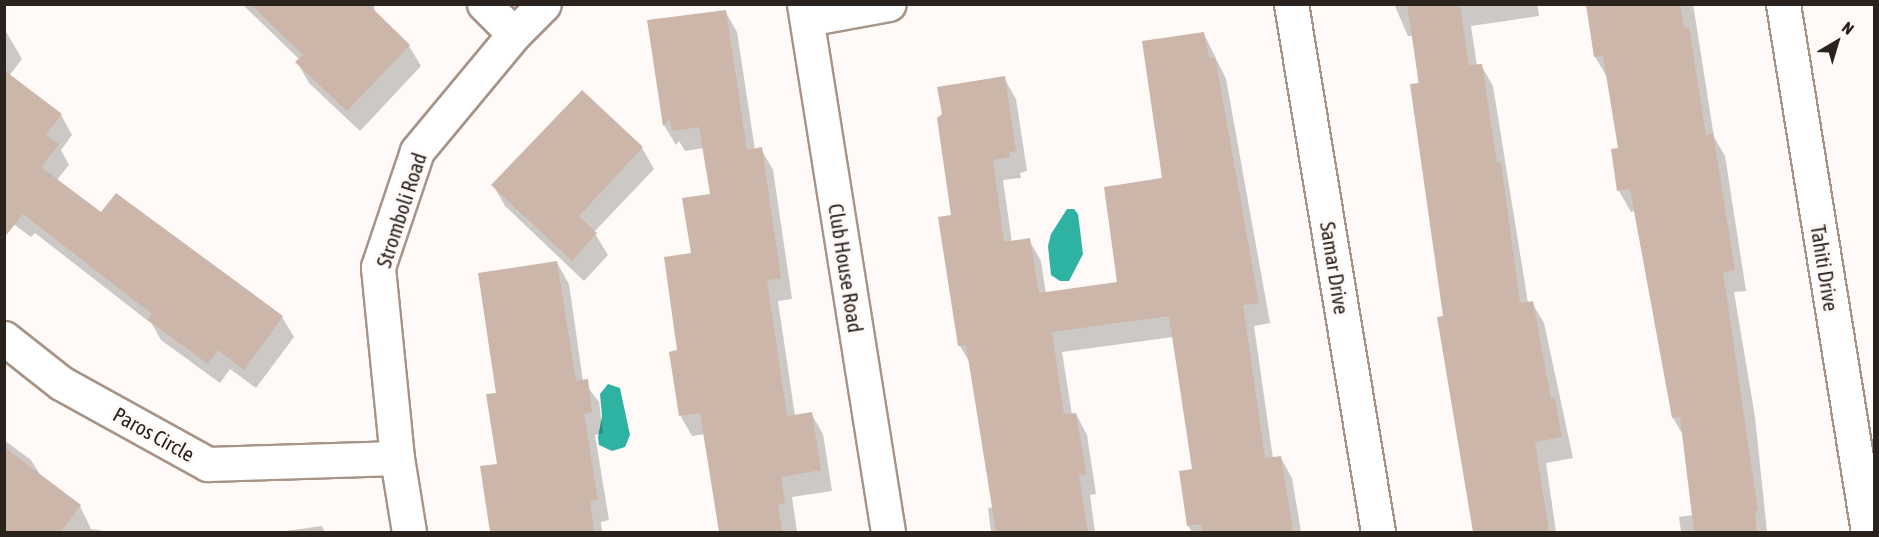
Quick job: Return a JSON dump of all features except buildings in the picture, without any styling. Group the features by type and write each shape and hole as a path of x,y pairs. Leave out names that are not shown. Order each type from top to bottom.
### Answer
{"street":[{"path":"484,4 514,34"},
{"name":"Stromboli Road","path":"409,532 397,458 378,267 417,151 514,34 544,4"},
{"path":"805,12 889,4"},
{"name":"Samar Drive","path":"1291,4 1378,532"},
{"name":"Tahiti Drive","path":"1783,4 1868,532"},
{"name":"Club House Road","path":"805,12 888,532"},
{"name":"Paros Circle","path":"4,338 61,383 208,464 397,458"}],"water":[{"path":"1067,209 1074,209 1078,214 1083,254 1069,281 1060,281 1051,275 1048,246 1051,234"},
{"path":"608,384 620,388 630,435 625,447 612,451 599,445 598,437 602,416 600,394"}]}
